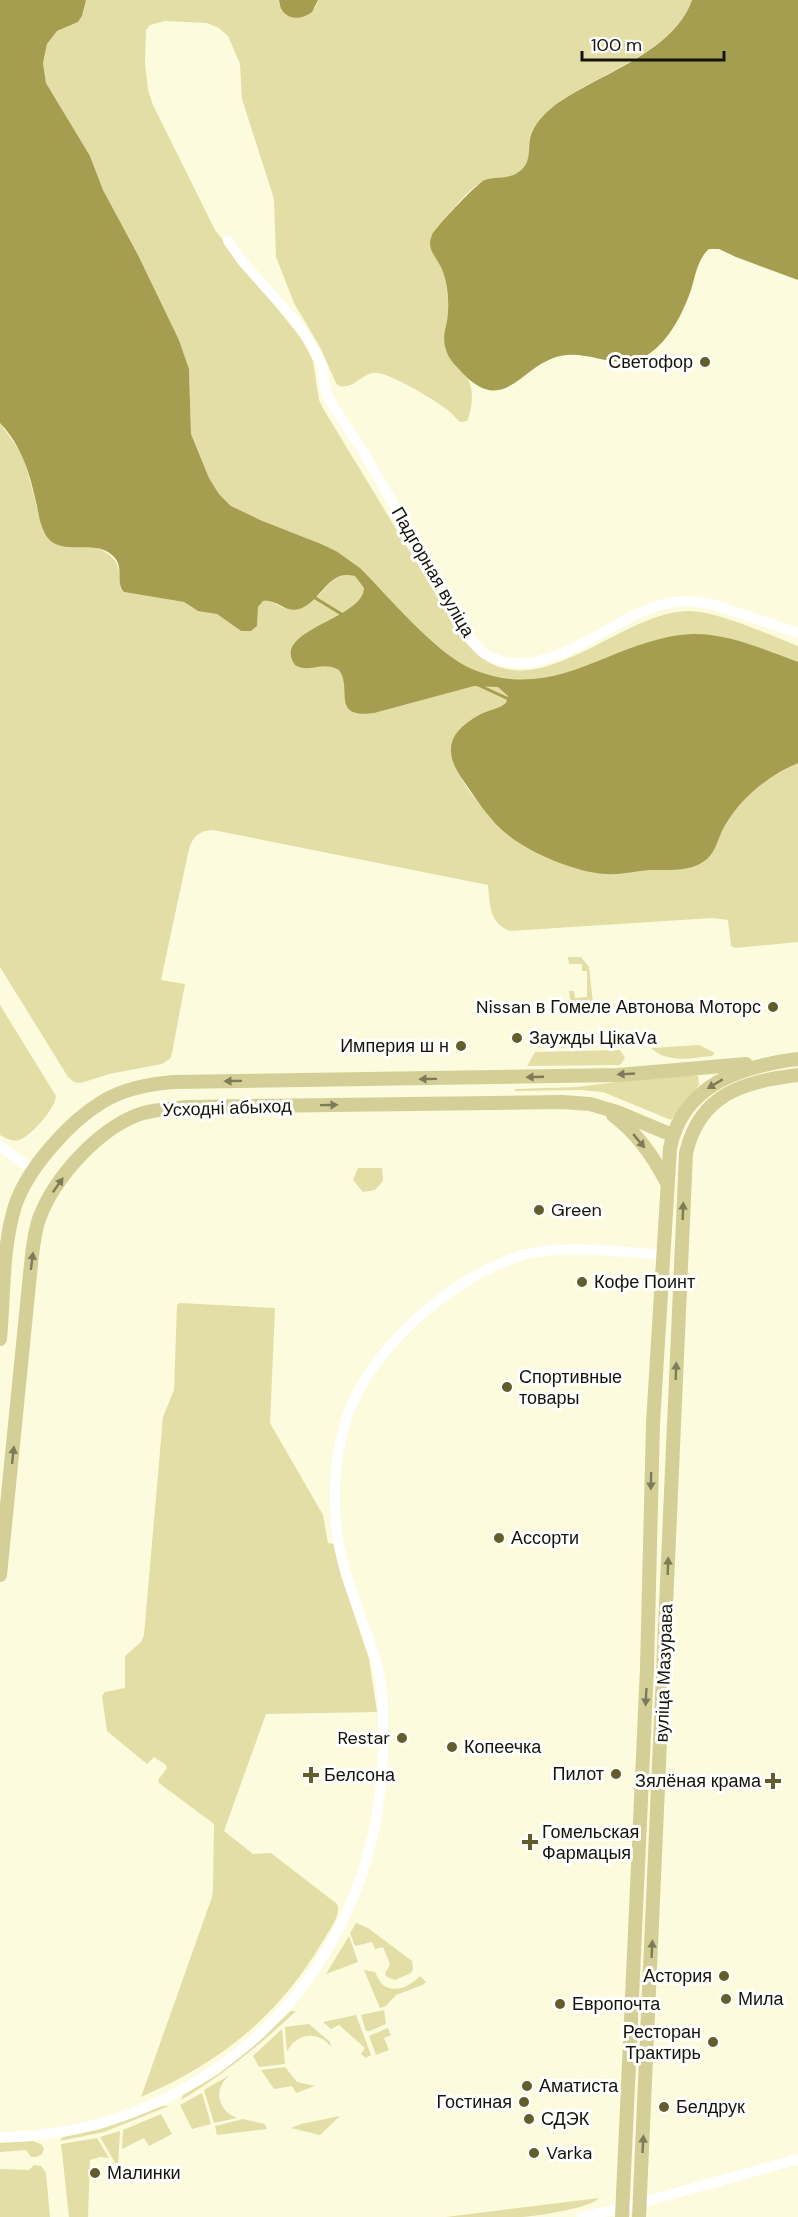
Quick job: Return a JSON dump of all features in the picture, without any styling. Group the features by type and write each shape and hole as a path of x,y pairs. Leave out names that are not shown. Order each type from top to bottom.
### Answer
{"main road":[{"path":"672,1135 687,1108 710,1087 734,1074 769,1063 798,1059"},
{"name":"Усходні абыход","path":"0,1339 11,1225 15,1205 33,1170 82,1116 102,1102 146,1085 214,1081 618,1075 769,1063"},
{"path":"672,1135 692,1130 707,1110 729,1092 751,1083 798,1075"},
{"path":"487,1078 488,1103"},
{"name":"Усходні абыход","path":"0,1575 34,1238 39,1221 55,1188 83,1154 119,1124 140,1114 186,1107 570,1102 601,1107 672,1135"},
{"path":"601,1107 621,1121 638,1139 656,1163 667,1183"},
{"name":"вуліца Мазурава","path":"639,2217 682,1256 684,1167 692,1130"},
{"name":"вуліца Мазурава","path":"622,2213 647,1668 652,1423 672,1135"},
{"path":"664,1255 682,1256"}],"street":[{"name":"Падгорная вуліца","path":"228,241 249,270 296,322 310,342 323,368 328,398 366,456 469,637 483,653 513,663 550,659 640,612 675,602 701,602 715,605 798,633"},
{"path":"0,1146 33,1170"},
{"path":"0,2137 59,2133 106,2123 171,2097 196,2082 258,2035 291,2002 331,1944 350,1908 369,1852 380,1797 383,1761 382,1706 381,1683 340,1553 336,1525 336,1486 341,1442 350,1410 377,1363 418,1317 446,1295 479,1275 522,1256 576,1250 664,1255"},
{"path":"582,2217 622,2213 640,2203 798,2159"}],"shaded area":[{"path":"0,0 86,0 78,22 57,31 47,44 43,63 46,83 90,156 103,190 138,255 179,340 189,369 191,434 209,478 219,494 231,506 336,551 360,568 413,624 443,651 472,669 503,678 531,679 558,675 636,646 663,638 692,634 733,639 798,662 798,763 766,781 738,807 707,859 694,866 680,869 605,874 565,865 536,852 511,837 486,813 458,772 451,752 455,736 461,728 481,714 506,703 508,696 498,687 474,686 374,713 360,714 347,707 343,678 339,670 327,666 300,667 295,665 291,653 295,643 306,633 350,608 360,599 364,588 355,576 346,575 332,581 309,604 296,610 263,601 258,607 257,626 251,631 241,631 217,614 198,611 184,602 124,592 120,583 119,566 112,555 97,548 66,547 52,542 47,537 40,522 25,462 8,432 0,423"},
{"path":"86,0 279,0 279,5 315,8 318,0 692,0 682,19 668,35 650,49 549,111 531,132 527,163 521,171 512,176 490,179 479,184 458,203 434,232 431,238 432,250 443,272 448,297 446,347 451,360 467,377 472,391 467,421 460,422 444,407 424,394 379,373 372,373 348,386 339,386 336,383 321,349 294,303 276,257 274,199 242,99 240,64 228,36 219,28 207,23 165,21 150,25 146,30 145,62 148,90 153,105 215,230 300,337 313,361 319,400 324,410 461,636 486,660 512,670 540,668 568,658 656,617 685,611 697,611 726,618 798,646 798,942 735,948 731,946 728,920 712,918 510,931 503,928 494,918 488,885 213,830 197,835 189,849 161,980 185,984 171,1058 162,1064 109,1074 81,1083 74,1082 68,1077 0,967 0,423 23,455 42,526 49,540 88,546 109,554 116,562 120,573 120,588 124,592 184,602 193,608 217,614 241,631 251,631 257,626 258,607 263,601 271,601 283,608 304,603 315,598 338,577 350,575 336,551 245,514 231,506 219,494 209,478 191,434 189,369 179,340 138,255 103,190 90,156 46,83 43,63 47,44 57,31 78,22","holes":["524,699 493,821 473,797 460,776 453,759 452,745 459,732 473,721"]},
{"path":"279,0 318,0 312,12 296,18 286,15"},
{"path":"692,0 798,0 798,280 719,249 709,249 700,262 688,299 675,325 657,348 649,354 629,362 566,355 550,359 501,390 488,390 474,383 453,363 446,350 444,335 448,316 448,293 443,272 431,250 432,235 457,205 485,180 512,176 524,168 531,133 550,109 571,94 651,49 682,19"},
{"path":"568,957 581,957 589,967 593,1003 587,1009 580,1007 570,999 569,991 574,991 575,998 587,997 587,971 582,971 582,964 569,964"},
{"path":"0,1005 56,1096 52,1108 42,1121 19,1140 0,1135"},
{"path":"699,1045 715,1053 712,1056 680,1059 665,1056 651,1048"},
{"path":"620,1050 625,1058 620,1065 527,1066 535,1052"},
{"path":"687,1073 698,1076 699,1085 671,1120 603,1092 515,1091 515,1089 577,1087"},
{"path":"358,1168 382,1168 383,1181 375,1190 363,1192 353,1180"},
{"path":"180,1303 275,1308 270,1423 323,1515 328,1543 335,1544 341,1575 369,1659 377,1712 266,1714 224,1831 253,1854 271,1853 337,1904 338,1913 306,1968 267,2015 222,2052 197,2069 141,2097 213,1889 214,1824 159,1783 158,1780 167,1768 166,1765 154,1757 147,1764 107,1731 102,1696 105,1692 125,1688 125,1656 141,1642 144,1635 163,1417 174,1390 177,1305"},
{"path":"356,1923 368,1928 412,1961 411,1973 395,1980 387,1977 385,1974 390,1964 383,1947 375,1949 372,1942 355,1946 350,1933"},
{"path":"349,1936 358,1962 326,1974"},
{"path":"364,1970 375,1972 383,1985 393,1989 408,1985 420,1976 426,1982 396,1995 386,2006 380,2008"},
{"path":"384,2010 386,2024 366,2031 361,2015"},
{"path":"291,2011 296,2011 255,2048 212,2080 181,2100 183,2095 217,2075 245,2053"},
{"path":"356,2015 371,2055 366,2058 361,2054 365,2048 339,2025 331,2029 323,2022"},
{"path":"309,2024 330,2042 331,2047 320,2038 307,2036 296,2041 287,2052 285,2027"},
{"path":"388,2028 391,2035 384,2038 389,2050 376,2055 369,2036"},
{"path":"282,2029 285,2064 259,2067 253,2056"},
{"path":"285,2067 297,2082 315,2086 296,2093 292,2086 274,2089 261,2070"},
{"path":"230,2075 219,2092 225,2110 237,2118 214,2123 204,2090"},
{"path":"202,2093 211,2124 192,2129 180,2105"},
{"path":"163,2106 169,2106 104,2132 60,2141 63,2137 101,2129"},
{"path":"161,2114 172,2134 149,2146 144,2138 122,2149 123,2130"},
{"path":"340,2116 320,2135 291,2128 301,2124"},
{"path":"243,2119 265,2124 267,2129 217,2135 215,2126"},
{"path":"120,2131 118,2168 100,2137"},
{"path":"97,2138 109,2158 100,2157 90,2160 88,2217 69,2217 61,2144"},
{"path":"33,2141 41,2144 44,2149 37,2157 31,2157 26,2150 0,2152 0,2143"},
{"path":"34,2165 41,2166 46,2173 50,2217 0,2217 0,2169 29,2170"},
{"path":"599,2198 575,2208 522,2217 446,2217"}],"waterway":[{"path":"312,596 343,615"},
{"path":"476,684 511,700"}],"place":[{"name":"Светофор","path":"705,362"},
{"name":"Nissan в Гомеле Автонова Моторс","path":"773,1007"},
{"name":"Заужды ЦікаVа","path":"517,1038"},
{"name":"Империя ш н","path":"461,1046"},
{"name":"Green","path":"539,1210"},
{"name":"Кофе Поинт","path":"582,1282"},
{"name":"Спортивные товары","path":"507,1387"},
{"name":"Ассорти","path":"499,1538"},
{"name":"Restar","path":"402,1738"},
{"name":"Копеечка","path":"452,1747"},
{"name":"Пилот","path":"616,1774"},
{"name":"Белсона","path":"311,1775"},
{"name":"Зялёная крама","path":"773,1781"},
{"name":"Гомельская Фармацыя","path":"530,1842"},
{"name":"Астория","path":"724,1976"},
{"name":"Мила","path":"726,1999"},
{"name":"Европочта","path":"560,2004"},
{"name":"Ресторан Трактирь","path":"713,2042"},
{"name":"Аматиста","path":"527,2086"},
{"name":"Гостиная","path":"524,2102"},
{"name":"Белдрук","path":"664,2107"},
{"name":"СДЭК","path":"529,2119"},
{"name":"Varka","path":"534,2153"},
{"name":"Малинки","path":"95,2173"}]}
